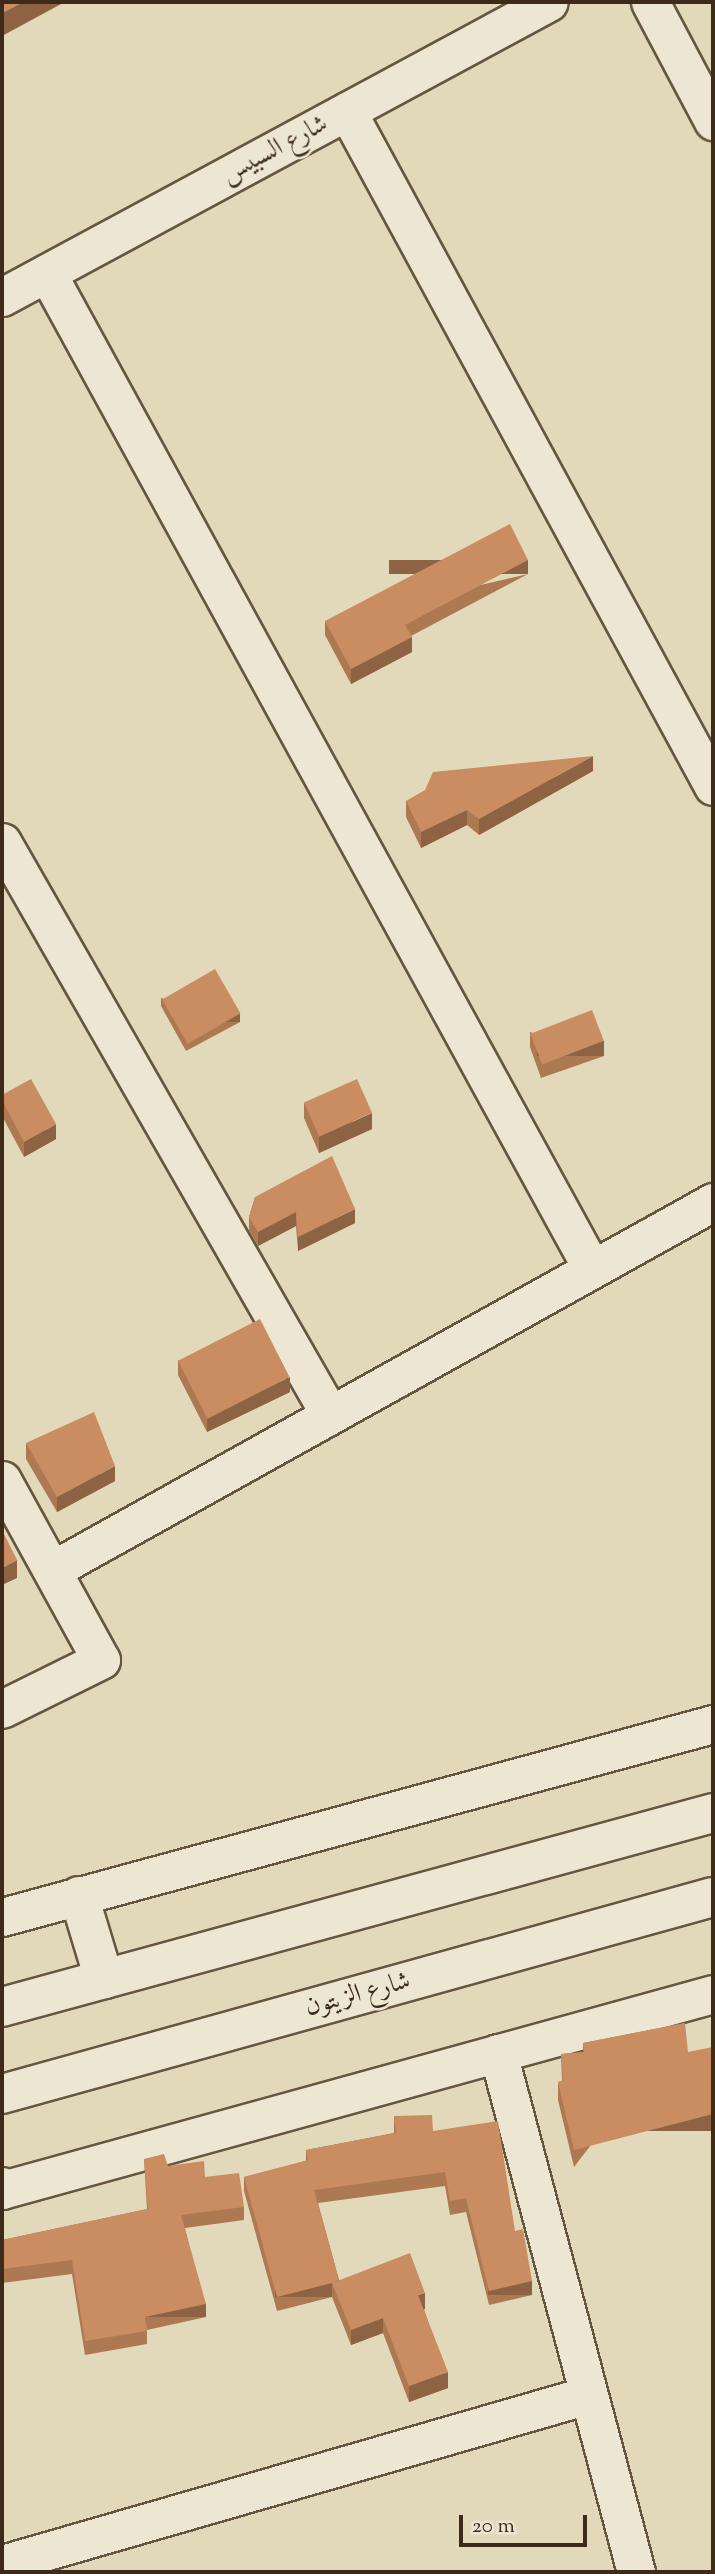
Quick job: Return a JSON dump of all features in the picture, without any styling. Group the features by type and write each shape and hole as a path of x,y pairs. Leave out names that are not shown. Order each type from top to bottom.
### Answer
{"main road":[{"path":"2,2007 707,1817"},
{"path":"79,1896 104,1979"},
{"name":"شارع الزيتون","path":"2,2094 713,1897"}],"street":[{"name":"شارع السبيس","path":"2,297 549,2"},
{"path":"650,2 713,121"},
{"path":"347,111 713,786"},
{"path":"47,272 592,1269"},
{"path":"2,842 330,1415"},
{"path":"52,1570 713,1202"},
{"path":"2,1480 101,1660 2,1709"},
{"path":"2,1917 713,1724"},
{"path":"2,2189 713,1994"},
{"path":"498,2053 636,2572"},
{"path":"2,2564 589,2395"}],"building":[{"path":"2,2 23,2 2,13"},
{"path":"510,524 528,560 405,625 412,637 351,669 325,621"},
{"path":"593,756 479,819 467,810 421,832 406,801 425,790 433,772"},
{"path":"215,969 240,1013 188,1044 162,1000"},
{"path":"592,1010 604,1041 542,1064 530,1034"},
{"path":"31,1079 56,1124 24,1142 2,1100 2,1095"},
{"path":"357,1079 372,1113 319,1136 304,1103"},
{"path":"332,1156 355,1209 298,1237 296,1212 258,1232 249,1217 255,1197"},
{"path":"260,1319 290,1377 208,1419 178,1361"},
{"path":"94,1412 115,1466 57,1497 26,1443"},
{"path":"2,1530 17,1560 2,1568"},
{"path":"685,2023 688,2052 713,2047 713,2114 574,2150 558,2082 563,2081 561,2054 584,2052 583,2043"},
{"path":"432,2115 433,2131 498,2121 515,2231 523,2229 532,2281 489,2291 466,2198 450,2201 445,2172 314,2190 339,2280 277,2297 244,2177 308,2160 306,2150 396,2133 394,2116"},
{"path":"164,2154 168,2166 204,2161 205,2177 239,2173 244,2207 181,2215 206,2304 145,2317 147,2331 85,2341 72,2260 2,2269 2,2240 148,2209 144,2159"},
{"path":"410,2253 425,2293 418,2295 448,2372 409,2386 383,2318 351,2330 332,2283"}]}
